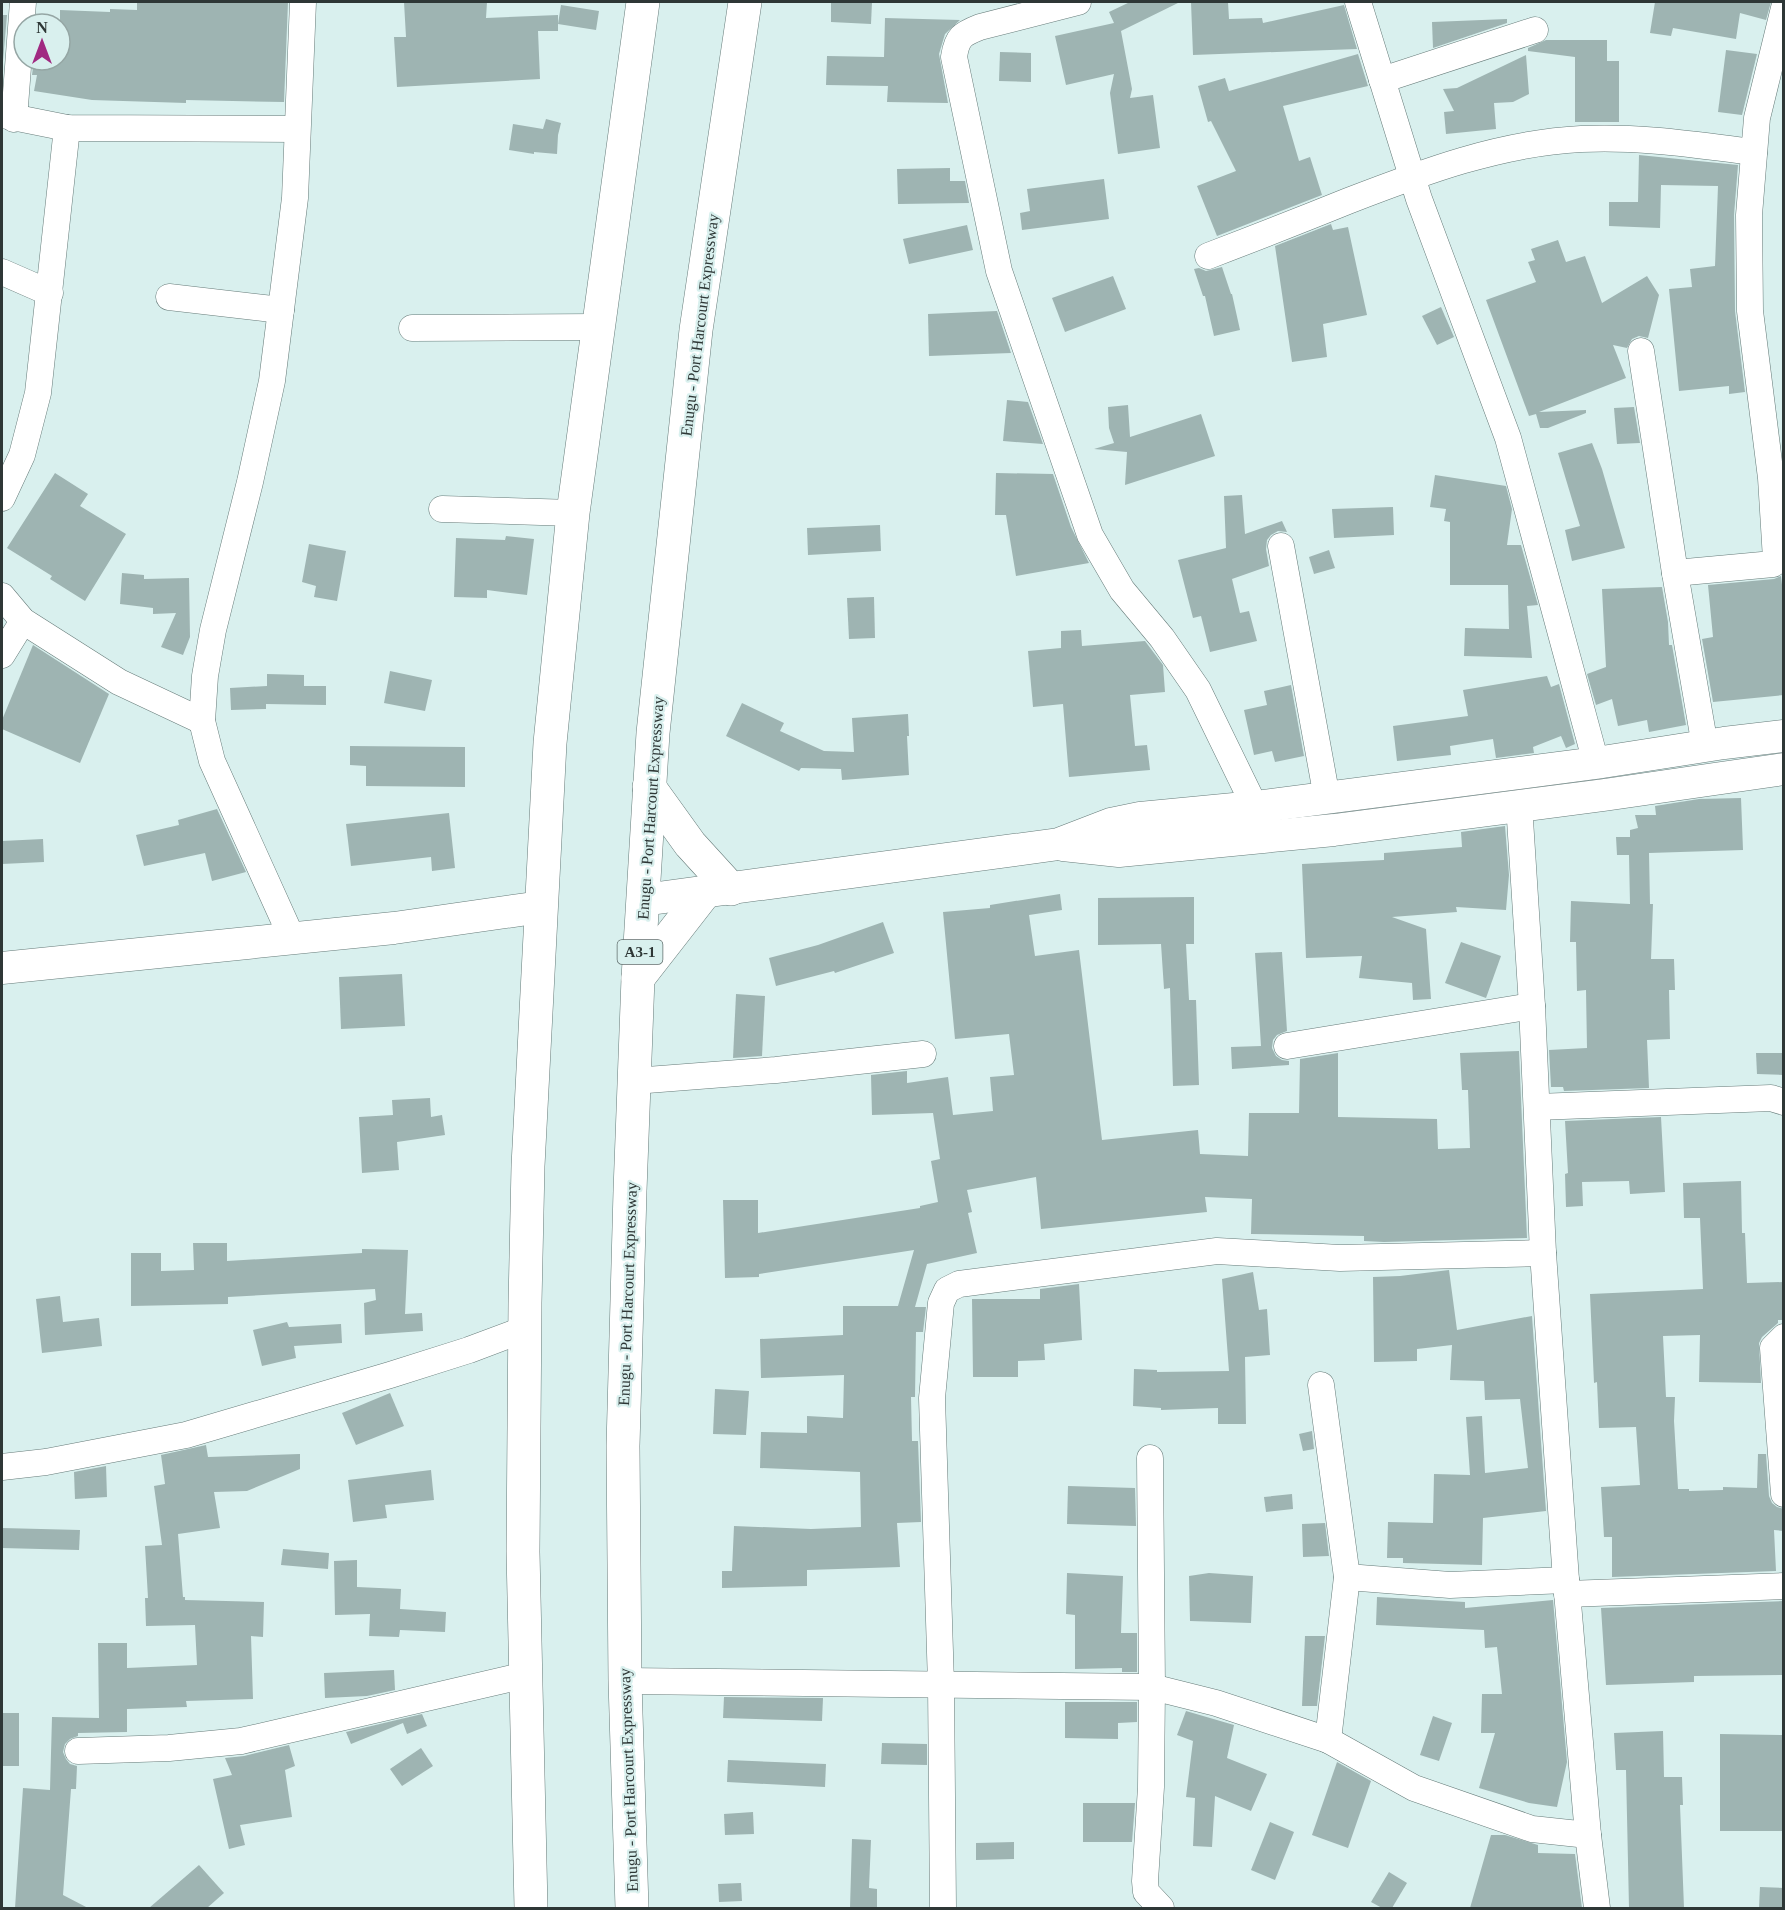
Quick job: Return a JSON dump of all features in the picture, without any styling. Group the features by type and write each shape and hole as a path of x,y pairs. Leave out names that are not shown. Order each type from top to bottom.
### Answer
{"highway":[{"path":"531,1908 523,1552 525,1329 528,1166 550,742 573,513 643,2"},
{"name":"Enugu - Port Harcourt Expressway","path":"632,1908 625,1681 624,1373 638,978 653,733 696,330 745,2"},
{"path":"638,978 718,891 690,844 650,788"}],"main road":[{"path":"643,900 1059,844 1111,824 1140,818 1327,798 1784,736"},
{"path":"1059,844 1119,851 1334,830 1784,769"},
{"path":"2,968 394,928 541,907"}],"street":[{"path":"23,2 8,117 67,128 297,129"},
{"path":"292,938 212,761 202,721 205,676 213,630 250,482 272,381 295,198 303,2"},
{"path":"1078,2 980,27 964,33 956,44 954,57 999,271 1090,535 1122,590 1162,638 1198,690 1254,807"},
{"path":"1358,2 1412,177 1508,438 1596,763"},
{"path":"1675,573 1773,564 1776,559 1771,478 1750,311 1749,215 1757,118 1784,8"},
{"path":"1382,80 1535,30"},
{"path":"2,498 22,454 38,393 67,128"},
{"path":"1208,256 1412,177 1515,148 1581,139 1646,139 1754,152"},
{"path":"2,272 50,292"},
{"path":"169,297 280,310"},
{"path":"412,328 599,327"},
{"path":"1641,351 1675,573 1705,746"},
{"path":"442,509 573,513"},
{"path":"1281,546 1327,798"},
{"path":"2,596 23,621 120,682 202,721"},
{"path":"2,655 23,621"},
{"path":"1520,804 1543,1252 1566,1587 1588,1835 1597,1908"},
{"path":"1287,1046 1532,1006"},
{"path":"634,1081 777,1070 923,1054"},
{"path":"1537,1107 1771,1098 1784,1102"},
{"path":"943,1908 941,1684 932,1398 941,1303 947,1290 959,1284 1217,1251 1340,1258 1543,1252"},
{"path":"2,1467 45,1462 186,1435 401,1372 525,1329"},
{"path":"1784,1337 1773,1348 1784,1494"},
{"path":"1321,1385 1347,1576 1329,1740"},
{"path":"1150,1458 1151,1787 1145,1881 1146,1892 1161,1908"},
{"path":"1347,1576 1450,1585 1784,1586"},
{"path":"78,1751 179,1748 241,1741 526,1675"},
{"path":"625,1681 1152,1687 1216,1703 1329,1740 1414,1788 1532,1829 1588,1835"}],"building":[{"path":"137,2 288,2 284,102 186,100 186,103 92,100 34,91 37,75 32,75 32,72 72,72 72,12 60,12 60,10 110,12 110,9 137,10"},
{"path":"404,2 487,2 486,18 558,15 558,31 538,31 540,79 397,87 394,37 406,37"},
{"path":"831,2 872,2 871,24 831,22"},
{"path":"1130,2 1180,2 1121,31 1132,89 1130,98 1153,95 1160,148 1118,154 1110,93 1114,74 1066,85 1055,36 1114,23 1109,12"},
{"path":"1191,2 1228,2 1229,19 1262,18 1263,23 1344,5 1357,49 1193,55"},
{"path":"1655,2 1771,2 1766,20 1740,13 1736,39 1673,28 1671,36 1650,33"},
{"path":"561,5 599,11 596,30 558,24"},
{"path":"2,15 7,15 2,73"},
{"path":"885,18 960,20 945,34 939,54 948,103 887,102 888,86 826,85 827,56 884,57"},
{"path":"1507,19 1507,23 1433,48 1432,22"},
{"path":"1546,40 1607,40 1607,61 1619,61 1619,122 1575,122 1575,57 1528,51 1528,48"},
{"path":"1726,50 1757,54 1742,115 1718,112"},
{"path":"1000,52 1031,53 1031,82 999,81"},
{"path":"1358,54 1368,86 1283,106 1299,161 1310,157 1322,195 1217,236 1197,186 1236,171 1211,121 1208,122 1198,86 1225,78 1229,91"},
{"path":"1526,55 1529,94 1513,102 1494,103 1496,129 1446,134 1444,112 1454,111 1443,89 1457,88"},
{"path":"546,119 561,123 557,154 534,152 534,154 509,150 513,124 543,129"},
{"path":"1639,155 1738,165 1734,215 1735,311 1745,392 1729,394 1729,386 1679,391 1669,289 1692,287 1690,269 1715,266 1718,186 1661,185 1660,228 1609,226 1609,202 1638,202"},
{"path":"950,168 950,181 965,181 969,203 898,204 897,169"},
{"path":"1104,179 1109,219 1022,230 1020,213 1030,211 1027,189"},
{"path":"1331,224 1333,230 1348,227 1367,315 1323,324 1327,357 1292,362 1275,246"},
{"path":"967,225 973,250 909,264 903,239"},
{"path":"1558,240 1566,262 1585,256 1602,303 1647,276 1659,295 1648,338 1639,336 1632,339 1627,348 1613,345 1626,378 1539,412 1586,410 1586,413 1548,428 1540,428 1536,414 1529,416 1486,300 1536,282 1528,262 1535,260 1531,249"},
{"path":"1222,267 1232,294 1240,330 1214,336 1205,296 1203,296 1194,269 1199,268 1206,271"},
{"path":"1113,276 1126,309 1065,332 1052,298"},
{"path":"1441,307 1454,337 1437,345 1422,316"},
{"path":"997,311 1011,353 929,356 928,314"},
{"path":"1007,400 1028,402 1043,444 1003,441"},
{"path":"1128,405 1130,437 1201,414 1215,456 1125,485 1127,452 1094,449 1114,443 1109,428 1108,407"},
{"path":"1634,407 1640,443 1617,444 1614,408"},
{"path":"1592,443 1625,548 1572,561 1565,530 1580,526 1558,453"},
{"path":"55,473 88,494 80,506 126,534 85,601 50,579 52,576 7,548"},
{"path":"996,473 1053,474 1071,527 1089,563 1016,576 1006,515 995,515"},
{"path":"1435,475 1506,486 1512,509 1507,545 1521,545 1538,605 1527,606 1532,658 1464,656 1465,628 1509,629 1508,585 1450,585 1450,522 1444,521 1446,509 1430,507"},
{"path":"1242,495 1245,534 1282,521 1287,532 1278,531 1267,540 1269,566 1232,579 1240,613 1249,611 1257,641 1210,652 1201,616 1193,618 1178,560 1226,548 1224,496"},
{"path":"1393,507 1394,535 1334,538 1332,509"},
{"path":"880,525 881,551 808,555 807,528"},
{"path":"506,536 534,539 527,595 487,590 487,598 454,597 456,538 505,540"},
{"path":"309,544 346,551 337,601 314,597 316,586 302,582"},
{"path":"1329,550 1335,568 1314,574 1309,557"},
{"path":"122,573 144,575 144,579 189,578 190,637 183,655 161,647 176,613 153,614 153,608 120,604"},
{"path":"1781,576 1784,602 1784,695 1713,702 1702,639 1713,637 1708,585 1774,579"},
{"path":"1662,587 1669,645 1672,645 1686,725 1649,732 1647,720 1618,726 1612,699 1596,705 1587,674 1606,667 1602,589"},
{"path":"874,597 875,638 849,639 847,598"},
{"path":"1081,630 1082,646 1145,641 1163,665 1165,692 1130,695 1135,746 1147,745 1150,770 1069,777 1063,704 1033,707 1028,651 1061,648 1061,631"},
{"path":"33,645 109,694 80,763 2,729 2,720"},
{"path":"390,671 432,680 425,711 384,703"},
{"path":"267,674 304,675 304,686 326,686 326,705 266,704 266,709 231,710 230,688 267,686"},
{"path":"1547,676 1551,687 1559,684 1575,744 1566,748 1561,736 1533,747 1534,753 1496,758 1493,739 1450,746 1451,755 1397,761 1393,726 1468,716 1463,690"},
{"path":"1291,685 1304,756 1275,762 1272,751 1254,755 1244,710 1267,705 1264,691"},
{"path":"742,703 784,723 780,731 824,751 854,752 852,718 908,714 909,775 842,780 841,769 801,768 799,771 726,736"},
{"path":"350,746 465,747 465,787 366,786 366,766 350,765"},
{"path":"1741,798 1743,850 1649,853 1650,904 1653,904 1651,959 1674,959 1675,990 1669,990 1670,1039 1647,1040 1649,1088 1564,1091 1563,1087 1551,1087 1549,1050 1587,1048 1586,990 1577,991 1576,942 1570,942 1571,901 1630,904 1629,855 1617,855 1616,837 1630,837 1630,830 1638,828 1635,815 1656,815 1655,806 1699,799"},
{"path":"217,809 246,872 212,881 205,853 144,866 136,835 179,825 178,820"},
{"path":"449,813 455,868 432,871 431,857 351,866 346,824"},
{"path":"1505,826 1509,875 1506,910 1456,907 1457,912 1392,917 1426,929 1431,999 1413,1000 1412,983 1359,978 1362,956 1306,958 1302,864 1384,860 1384,853 1462,847 1461,832"},
{"path":"43,839 44,862 2,864 2,841"},
{"path":"1060,894 1062,910 1029,915 1035,956 1079,950 1102,1140 1198,1130 1200,1154 1248,1156 1249,1113 1299,1113 1300,1059 1338,1053 1338,1117 1437,1119 1438,1149 1470,1148 1468,1090 1462,1090 1460,1053 1519,1051 1527,1238 1384,1242 1364,1241 1364,1236 1251,1234 1252,1199 1205,1197 1207,1212 1041,1229 1036,1177 967,1190 972,1212 968,1213 977,1253 927,1264 915,1307 926,1307 923,1332 916,1332 915,1397 911,1397 912,1441 918,1441 921,1522 897,1523 900,1567 807,1570 807,1586 722,1588 722,1571 732,1571 734,1526 811,1529 861,1527 860,1472 760,1468 761,1432 807,1433 807,1416 843,1418 844,1375 761,1378 760,1339 843,1335 843,1306 898,1306 914,1250 759,1274 759,1277 725,1278 723,1200 758,1200 758,1233 920,1208 920,1206 938,1202 931,1161 940,1159 933,1113 872,1115 871,1075 907,1071 907,1083 948,1077 953,1115 993,1111 990,1077 1014,1075 1009,1034 955,1039 943,912 990,908 990,905"},
{"path":"1194,897 1194,944 1186,944 1189,1000 1196,1000 1199,1085 1173,1086 1170,988 1164,989 1161,944 1098,945 1098,898"},
{"path":"883,922 894,953 835,973 834,971 776,986 769,958 818,945"},
{"path":"1461,942 1501,956 1486,998 1445,983"},
{"path":"1282,952 1287,1031 1277,1035 1273,1040 1272,1048 1276,1056 1289,1061 1289,1065 1232,1069 1231,1047 1261,1046 1255,953"},
{"path":"402,974 405,1026 341,1029 339,977"},
{"path":"736,994 765,996 762,1056 733,1058"},
{"path":"1756,1053 1784,1053 1784,1075 1757,1074"},
{"path":"430,1098 431,1117 442,1115 445,1135 397,1142 399,1170 362,1173 359,1117 393,1115 392,1100"},
{"path":"1661,1117 1665,1192 1630,1194 1629,1181 1582,1182 1583,1206 1566,1207 1565,1174 1568,1173 1565,1121"},
{"path":"1741,1181 1742,1233 1745,1233 1747,1283 1784,1282 1784,1320 1778,1320 1778,1323 1762,1337 1759,1343 1761,1383 1699,1382 1700,1335 1663,1336 1666,1397 1675,1397 1678,1489 1689,1489 1689,1491 1723,1490 1723,1487 1757,1488 1758,1454 1766,1454 1769,1496 1772,1503 1784,1509 1784,1531 1774,1530 1776,1571 1612,1577 1612,1537 1604,1537 1601,1487 1640,1485 1636,1427 1599,1428 1597,1382 1594,1383 1590,1294 1703,1289 1700,1218 1684,1218 1683,1183"},
{"path":"193,1243 227,1243 227,1261 362,1253 362,1249 408,1250 405,1314 422,1313 423,1331 365,1335 364,1303 376,1300 375,1289 228,1297 228,1304 131,1306 131,1253 161,1253 161,1271 194,1270"},
{"path":"1449,1270 1457,1330 1532,1316 1546,1511 1483,1518 1482,1565 1403,1563 1403,1558 1387,1558 1388,1522 1433,1523 1434,1474 1470,1475 1466,1417 1482,1416 1485,1473 1528,1468 1520,1399 1485,1400 1484,1381 1450,1380 1452,1345 1417,1349 1417,1361 1374,1362 1373,1277"},
{"path":"1253,1272 1259,1310 1267,1309 1270,1355 1245,1357 1246,1424 1218,1424 1218,1408 1161,1410 1161,1408 1133,1406 1134,1369 1157,1370 1157,1372 1229,1371 1222,1279"},
{"path":"1079,1284 1082,1340 1044,1344 1045,1360 1018,1361 1018,1377 973,1377 972,1299 1040,1299 1040,1289"},
{"path":"60,1296 63,1322 99,1318 102,1346 42,1353 36,1299"},
{"path":"287,1322 289,1327 341,1324 342,1343 294,1346 296,1358 262,1366 253,1330"},
{"path":"715,1389 749,1391 746,1435 713,1434"},
{"path":"390,1393 404,1426 356,1445 342,1413"},
{"path":"1312,1431 1314,1449 1303,1451 1299,1434"},
{"path":"206,1445 208,1457 300,1454 300,1469 247,1491 214,1492 220,1528 178,1534 185,1600 264,1602 263,1637 251,1636 253,1699 186,1701 187,1707 127,1709 127,1732 78,1733 78,1736 70,1739 65,1744 63,1752 70,1764 77,1766 76,1789 71,1789 63,1895 88,1908 15,1908 23,1788 50,1790 52,1717 99,1718 98,1643 127,1643 127,1668 197,1665 195,1625 146,1626 145,1598 148,1598 145,1546 162,1545 154,1486 165,1484 161,1455"},
{"path":"106,1466 107,1497 75,1499 74,1472"},
{"path":"431,1470 434,1500 385,1505 387,1518 353,1522 348,1480"},
{"path":"1068,1486 1135,1488 1136,1526 1067,1524"},
{"path":"1292,1494 1293,1509 1266,1512 1264,1497"},
{"path":"1325,1523 1329,1556 1303,1557 1302,1524"},
{"path":"2,1528 80,1530 79,1550 2,1548"},
{"path":"283,1549 329,1553 328,1569 281,1565"},
{"path":"357,1560 357,1587 401,1589 400,1609 446,1612 445,1632 400,1630 399,1637 369,1636 370,1614 335,1615 334,1561"},
{"path":"1067,1573 1123,1576 1121,1633 1137,1633 1137,1672 1122,1672 1122,1668 1075,1669 1075,1615 1066,1614"},
{"path":"1209,1573 1253,1576 1251,1623 1190,1621 1189,1576"},
{"path":"1377,1597 1465,1602 1465,1608 1553,1600 1567,1762 1557,1807 1529,1803 1479,1788 1495,1733 1481,1733 1482,1694 1502,1694 1497,1647 1485,1648 1484,1630 1376,1625"},
{"path":"1784,1601 1784,1675 1694,1676 1694,1682 1606,1685 1601,1608"},
{"path":"1305,1636 1325,1636 1317,1706 1302,1706"},
{"path":"394,1670 395,1690 367,1696 325,1698 324,1673"},
{"path":"724,1697 823,1698 822,1721 723,1718"},
{"path":"1065,1702 1137,1702 1137,1722 1118,1723 1118,1739 1065,1738"},
{"path":"1186,1711 1234,1725 1227,1758 1267,1774 1251,1811 1215,1796 1212,1847 1193,1846 1195,1798 1186,1797 1193,1741 1177,1735"},
{"path":"2,1713 19,1713 19,1766 2,1766"},
{"path":"422,1714 427,1726 407,1734 403,1723 351,1744 346,1732"},
{"path":"1433,1716 1452,1723 1439,1761 1420,1755"},
{"path":"1663,1731 1664,1777 1682,1777 1683,1805 1680,1805 1684,1908 1629,1908 1626,1770 1616,1770 1614,1733"},
{"path":"1720,1734 1784,1735 1784,1831 1720,1831"},
{"path":"882,1743 927,1744 927,1765 881,1764"},
{"path":"289,1745 295,1766 285,1770 292,1817 240,1825 245,1845 229,1849 213,1779 232,1775 225,1758 244,1756"},
{"path":"421,1748 433,1766 402,1786 390,1769"},
{"path":"728,1760 826,1764 825,1787 727,1782"},
{"path":"1337,1762 1371,1781 1348,1848 1312,1835"},
{"path":"1083,1803 1135,1803 1132,1842 1083,1842"},
{"path":"753,1812 754,1834 725,1835 724,1814"},
{"path":"1270,1822 1294,1832 1275,1880 1251,1870"},
{"path":"1491,1835 1505,1835 1538,1845 1538,1853 1575,1854 1582,1908 1470,1908"},
{"path":"852,1839 871,1840 869,1888 877,1889 877,1908 850,1908"},
{"path":"1014,1842 1014,1859 976,1860 976,1843"},
{"path":"199,1865 224,1893 207,1908 149,1908"},
{"path":"1389,1872 1407,1883 1392,1908 1382,1908 1371,1902"},
{"path":"741,1883 742,1901 719,1902 718,1884"},
{"path":"1760,1887 1784,1888 1784,1908 1759,1908"}]}
